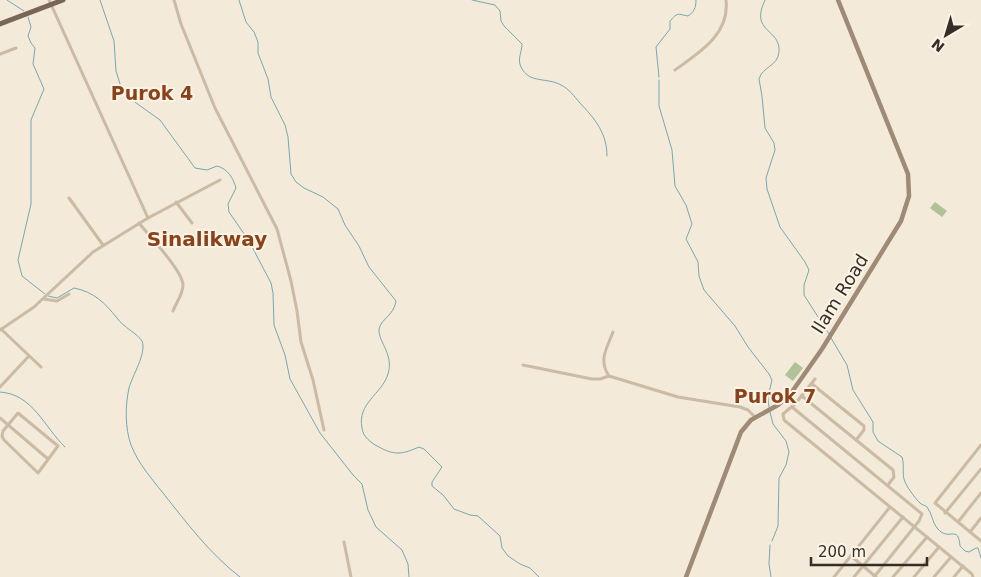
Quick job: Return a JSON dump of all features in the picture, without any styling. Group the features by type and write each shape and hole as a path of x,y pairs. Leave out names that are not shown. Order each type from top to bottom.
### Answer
{"main road":[{"path":"0,24 50,2 63,0"}],"street":[{"path":"174,0 181,24 216,108 277,229 297,311 301,342 313,380 324,430"},
{"path":"675,70 713,40 727,15 726,0"},
{"name":"Ilam Road","path":"686,577 744,428 756,417 784,401 798,385 901,221 908,203 910,188 908,174 838,0"},
{"path":"50,2 148,218"},
{"path":"0,54 16,48"},
{"path":"41,367 1,329 24,315 44,299 84,258 103,245 176,202 220,180"},
{"path":"69,198 103,245"},
{"path":"176,202 192,223"},
{"path":"139,223 180,275 183,285 173,311"},
{"path":"44,299 57,301 68,294"},
{"path":"609,376 605,370 603,360 613,332"},
{"path":"0,387 29,356"},
{"path":"524,365 592,379 609,376 678,396 740,407 748,410 756,417"},
{"path":"0,380 4,382"},
{"path":"815,380 792,407 782,414 784,420 951,556 973,577"},
{"path":"812,384 864,426 864,430 856,440"},
{"path":"802,396 894,472 894,476 888,485"},
{"path":"792,407 921,512 921,518 875,577 851,556"},
{"path":"18,413 58,446 48,459 38,473 2,438 2,434 18,413"},
{"path":"0,418 48,459"},
{"path":"981,445 935,502 936,505 981,541"},
{"path":"946,512 981,469"},
{"path":"958,522 981,493"},
{"path":"834,577 890,507"},
{"path":"854,577 903,517"},
{"path":"970,532 981,518"},
{"path":"894,577 927,537"},
{"path":"344,542 351,577"},
{"path":"914,577 939,547"},
{"path":"934,577 951,556"},
{"path":"954,577 963,566"}],"green space":[{"path":"935,202 947,211 942,217 930,208"},
{"path":"795,362 803,368 793,381 785,375"}],"waterway":[{"path":"7,0 24,11"},
{"path":"100,0 114,41 116,71 121,87 132,100 160,120 195,168 207,170 217,166 224,169 232,177 236,188 228,204 229,212 249,241 271,283 274,325 285,355 290,379 320,433 362,484 368,510 376,527 402,550 408,564 409,577"},
{"path":"239,0 246,22 254,32 258,42 258,53 268,79 271,97 285,125 288,137 291,174 296,182 304,188 323,197 338,209 369,267 396,301 393,310 382,323 379,330 381,340 388,355 388,374 363,412 361,419 364,434 373,444 390,452 404,452 419,447 424,449 442,467 432,482 432,486 443,495 454,509 478,516 500,536 502,548 508,556 530,568 539,577"},
{"path":"472,0 495,5 500,11 501,21 504,26 522,44 519,61 524,72 533,78 556,83 564,87 591,115 605,140 607,156"},
{"path":"659,77 656,47 670,29 670,21 678,14 688,16 694,10 696,0"},
{"path":"765,0 761,11 761,19 763,25 775,38 779,52 776,60 763,72 759,79 765,128 774,143 775,150 766,178 767,189 780,227 809,270 804,285 804,295 829,334"},
{"path":"28,17 31,27 28,36 35,48 33,64 44,89 31,120 31,204 18,260 22,276 45,294"},
{"path":"659,80 659,106 672,150 675,186 686,205 692,224 686,239 698,262 699,276 704,290 735,326 772,380 768,397 769,407"},
{"path":"48,296 57,298 74,288 87,292 103,303 142,341 142,352 129,388 127,402 126,417 131,445 145,470 190,526 209,548 240,577"},
{"path":"831,338 847,365 853,390 873,422 873,432 878,441 902,457 904,478 910,491 920,503 927,507 935,526 941,532 955,534 959,539 960,546 965,551 969,552 978,548 981,558"},
{"path":"0,392 11,394 30,405 65,447"},
{"path":"770,412 773,424 786,441 789,452 786,465 779,478 778,526 772,541"},
{"path":"770,545 769,564 771,577"}],"district":[{"name":"Purok 4","path":"152,93"},
{"name":"Sinalikway","path":"207,239"},
{"name":"Purok 7","path":"775,396"}]}
